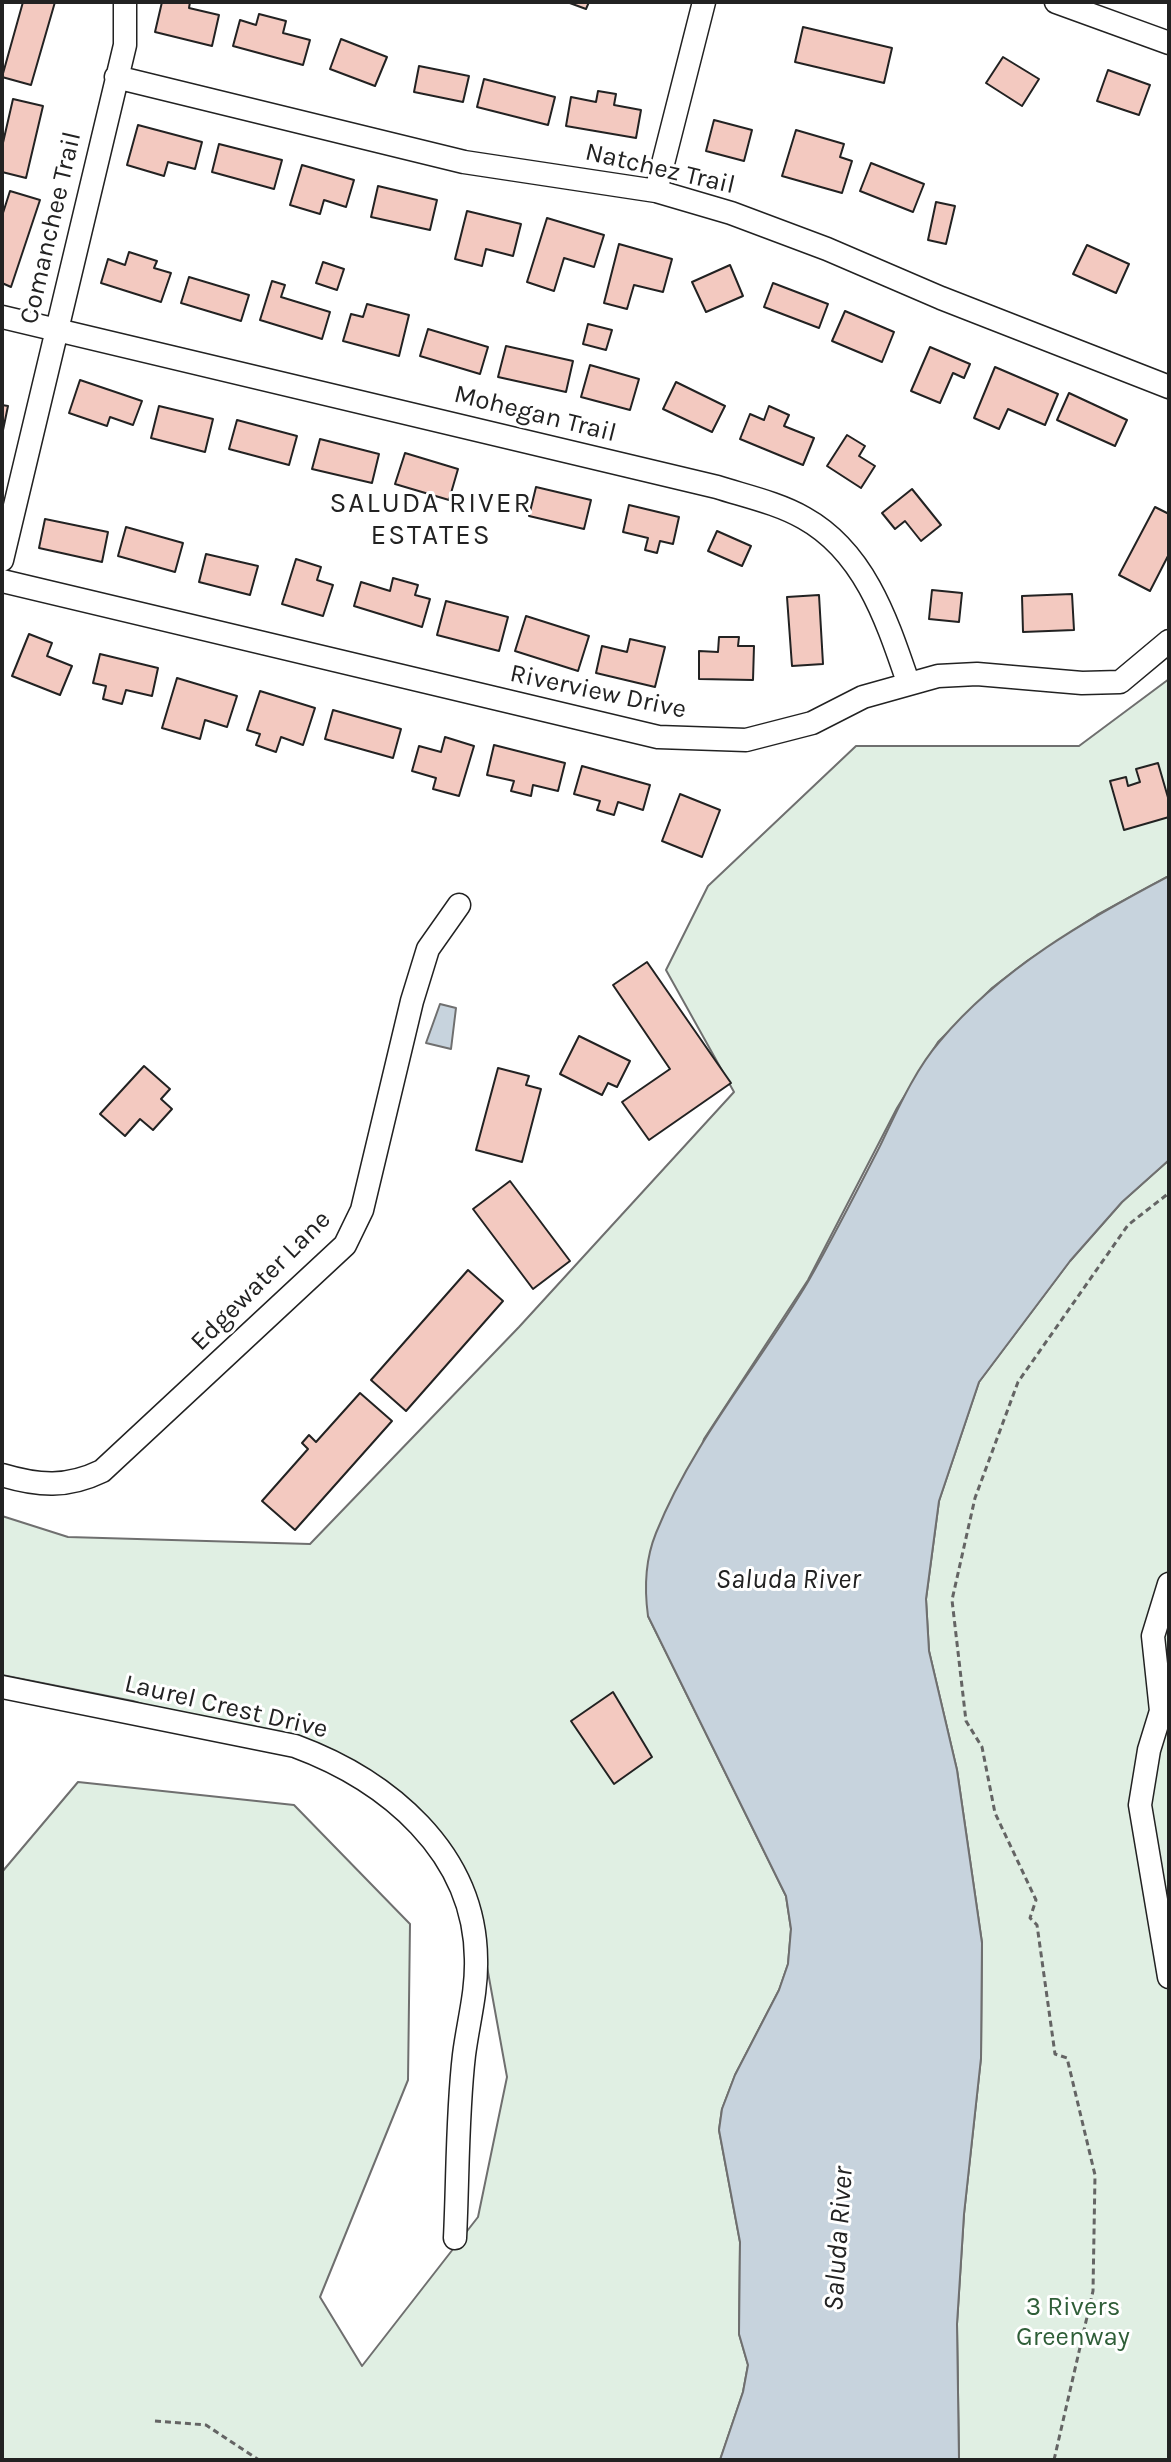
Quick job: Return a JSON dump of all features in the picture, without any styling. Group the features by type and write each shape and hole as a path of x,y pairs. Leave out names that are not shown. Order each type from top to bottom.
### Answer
{"street":[{"name":"Comanchee Trail","path":"2,560 11,485 57,328 127,28 125,2"},
{"path":"656,191 704,2"},
{"path":"1056,2 1169,43"},
{"name":"Natchez Trail","path":"116,77 464,162 656,191 731,213 1169,387"},
{"name":"Mohegan Trail","path":"2,317 717,487 782,508 824,531 859,568 883,611 908,682"},
{"name":"Riverview Drive","path":"2,581 658,737 746,740 812,723 863,697 908,682 977,674 1082,683 1120,682 1169,641"},
{"name":"Edgewater Lane","path":"2,1475 45,1485 68,1484 102,1471 345,1245 362,1210 412,1001 428,949 435,934 459,905"},
{"path":"1169,1584 1153,1636 1161,1711 1149,1750 1140,1805 1169,1977"},
{"name":"Laurel Crest Drive","path":"2,1687 295,1746 362,1776 406,1811 431,1838 462,1889 475,1943 472,2018 464,2054 455,2238"}],"path":[{"path":"1054,2460 1093,2291 1095,2175 1067,2058 1055,2054 1037,1925 1030,1918 1036,1900 995,1813 982,1747 966,1721 952,1600 975,1498 1018,1382 1128,1225 1169,1193"},
{"path":"155,2421 206,2425 259,2460"}],"green space":[{"path":"1169,679 1169,876 1097,915 1027,961 992,988 938,1042 897,1108 808,1280 704,1439 648,1616 786,1896 791,1929 788,1964 779,1990 735,2075 722,2109 719,2130 740,2242 739,2334 748,2365 743,2392 720,2460 2,2460 2,1872 78,1782 294,1805 410,1924 408,2080 320,2297 362,2366 478,2217 507,2077 474,1895 359,1774 133,1701 2,1675 2,1516 68,1537 310,1544 519,1327 734,1092 666,970 708,886 856,746 1079,746"},
{"name":"3 Rivers Greenway","path":"1169,1160 1169,2460 959,2460 957,2324 964,2214 981,2058 982,1943 957,1770 929,1651 926,1599 939,1501 979,1382 1070,1261 1122,1202"}],"water":[{"name":"Saluda River","path":"1169,876 1169,1160 1122,1202 1070,1261 979,1382 939,1501 926,1599 929,1651 957,1770 982,1943 981,2058 964,2214 957,2324 959,2460 720,2460 743,2392 748,2365 739,2334 740,2242 719,2130 722,2109 735,2075 779,1990 788,1964 791,1929 786,1896 648,1616 646,1574 652,1543 688,1467 809,1280 907,1092 940,1041 1017,968 1076,928"},
{"path":"440,1004 456,1008 451,1049 426,1043"}],"building":[{"path":"23,2 55,2 31,85 2,77"},
{"path":"162,2 190,2 189,8 219,15 212,46 155,32"},
{"path":"567,2 589,2 586,9"},
{"path":"259,14 286,21 283,33 310,40 303,65 233,46 240,20 256,25"},
{"path":"803,27 892,48 884,83 795,62"},
{"path":"341,39 387,57 375,86 330,69"},
{"path":"1003,57 1039,79 1022,106 986,83"},
{"path":"419,66 469,76 463,102 414,92"},
{"path":"1108,70 1150,85 1139,115 1097,101"},
{"path":"484,79 555,97 548,125 477,107"},
{"path":"598,91 616,94 614,105 641,110 636,138 566,126 571,97 596,102"},
{"path":"13,99 43,106 26,178 2,172 2,147"},
{"path":"714,120 752,130 744,161 706,151"},
{"path":"138,125 202,142 195,169 168,162 164,176 127,165"},
{"path":"796,130 844,144 840,157 852,161 842,193 782,176"},
{"path":"219,144 282,160 274,189 212,172"},
{"path":"871,163 924,184 913,212 860,191"},
{"path":"302,165 354,180 346,207 324,200 320,214 290,205"},
{"path":"378,186 437,200 430,230 371,217"},
{"path":"10,191 40,200 11,287 2,283 2,216"},
{"path":"936,202 955,206 946,244 928,240"},
{"path":"467,211 521,224 513,256 486,249 482,266 455,259"},
{"path":"547,218 604,235 594,267 564,258 554,291 527,282"},
{"path":"619,244 672,259 663,292 634,285 627,309 604,303"},
{"path":"1087,245 1129,264 1116,293 1073,274"},
{"path":"129,252 157,261 154,268 171,273 161,302 101,283 108,259 125,265"},
{"path":"323,262 344,269 337,290 316,283"},
{"path":"730,265 743,296 706,312 692,282"},
{"path":"189,277 249,295 241,321 181,303"},
{"path":"272,281 285,285 281,297 330,312 322,339 260,320"},
{"path":"773,283 828,304 819,328 764,307"},
{"path":"367,304 409,315 399,356 343,341 351,314 363,317"},
{"path":"845,311 894,332 882,362 832,341"},
{"path":"588,324 612,330 606,350 583,344"},
{"path":"428,329 488,347 480,374 420,356"},
{"path":"506,346 573,361 566,392 498,377"},
{"path":"930,347 970,364 964,378 953,373 940,403 911,391"},
{"path":"590,365 639,379 630,410 581,397"},
{"path":"995,367 1058,394 1045,425 1008,409 999,429 974,418"},
{"path":"80,380 142,401 133,425 110,417 107,426 69,413"},
{"path":"676,382 725,406 712,432 663,409"},
{"path":"1069,393 1127,420 1115,446 1057,420"},
{"path":"2,405 8,406 2,435"},
{"path":"159,406 213,419 205,452 151,438"},
{"path":"769,406 789,415 784,426 814,438 803,465 740,439 750,414 764,420"},
{"path":"237,420 297,436 289,465 229,449"},
{"path":"847,435 865,446 859,456 875,466 861,488 827,466"},
{"path":"320,439 379,454 372,483 312,469"},
{"path":"405,453 458,469 449,500 395,484"},
{"path":"536,487 591,500 584,529 529,516"},
{"path":"912,489 941,525 921,541 905,521 895,529 882,513"},
{"path":"629,505 679,517 673,544 660,541 657,553 645,550 648,538 623,532"},
{"path":"1155,507 1169,514 1169,554 1150,591 1119,575"},
{"path":"45,519 108,532 102,562 39,548"},
{"path":"126,527 183,543 175,572 118,556"},
{"path":"717,531 751,546 742,566 708,551"},
{"path":"206,554 258,566 250,595 199,582"},
{"path":"296,559 321,567 317,580 333,585 323,616 282,604"},
{"path":"393,578 418,585 415,595 430,599 422,627 354,606 361,582 390,591"},
{"path":"932,590 962,593 959,622 929,619"},
{"path":"1072,594 1074,630 1023,632 1022,596"},
{"path":"819,595 823,664 792,666 787,597"},
{"path":"446,601 508,617 499,651 437,635"},
{"path":"526,616 589,636 578,671 515,651"},
{"path":"29,634 52,643 47,656 72,666 60,695 12,676"},
{"path":"719,637 739,637 738,646 754,646 753,680 699,679 699,651 718,652"},
{"path":"630,639 665,647 655,687 596,673 602,646 627,652"},
{"path":"100,654 158,668 152,696 126,690 122,704 103,699 106,686 93,683"},
{"path":"177,678 237,696 227,727 205,720 200,739 162,728"},
{"path":"260,691 315,708 303,745 281,737 276,752 256,745 260,734 247,730"},
{"path":"333,710 401,729 393,758 325,739"},
{"path":"445,737 474,746 459,796 433,789 436,778 412,771 419,746 441,752"},
{"path":"494,745 565,763 558,791 533,785 531,796 511,791 514,781 487,775"},
{"path":"1158,763 1169,801 1169,817 1124,830 1110,781 1126,777 1128,786 1140,782 1136,769"},
{"path":"582,766 650,785 643,810 618,802 614,815 597,810 600,801 574,794"},
{"path":"680,794 720,810 702,857 662,841"},
{"path":"647,962 731,1083 649,1140 622,1102 670,1069 613,985"},
{"path":"579,1036 630,1061 617,1087 608,1083 602,1095 560,1074"},
{"path":"144,1066 170,1089 161,1099 172,1109 153,1130 140,1119 125,1136 100,1114"},
{"path":"498,1068 529,1076 526,1085 541,1089 522,1162 476,1150"},
{"path":"510,1181 570,1261 533,1289 473,1209"},
{"path":"468,1270 503,1301 406,1411 371,1380"},
{"path":"360,1393 392,1421 295,1530 262,1501 308,1449 302,1443 309,1435 316,1442"},
{"path":"613,1692 652,1757 614,1784 571,1721"}],"district":[{"name":"SALUDA RIVER ESTATES","path":"431,520"}]}
